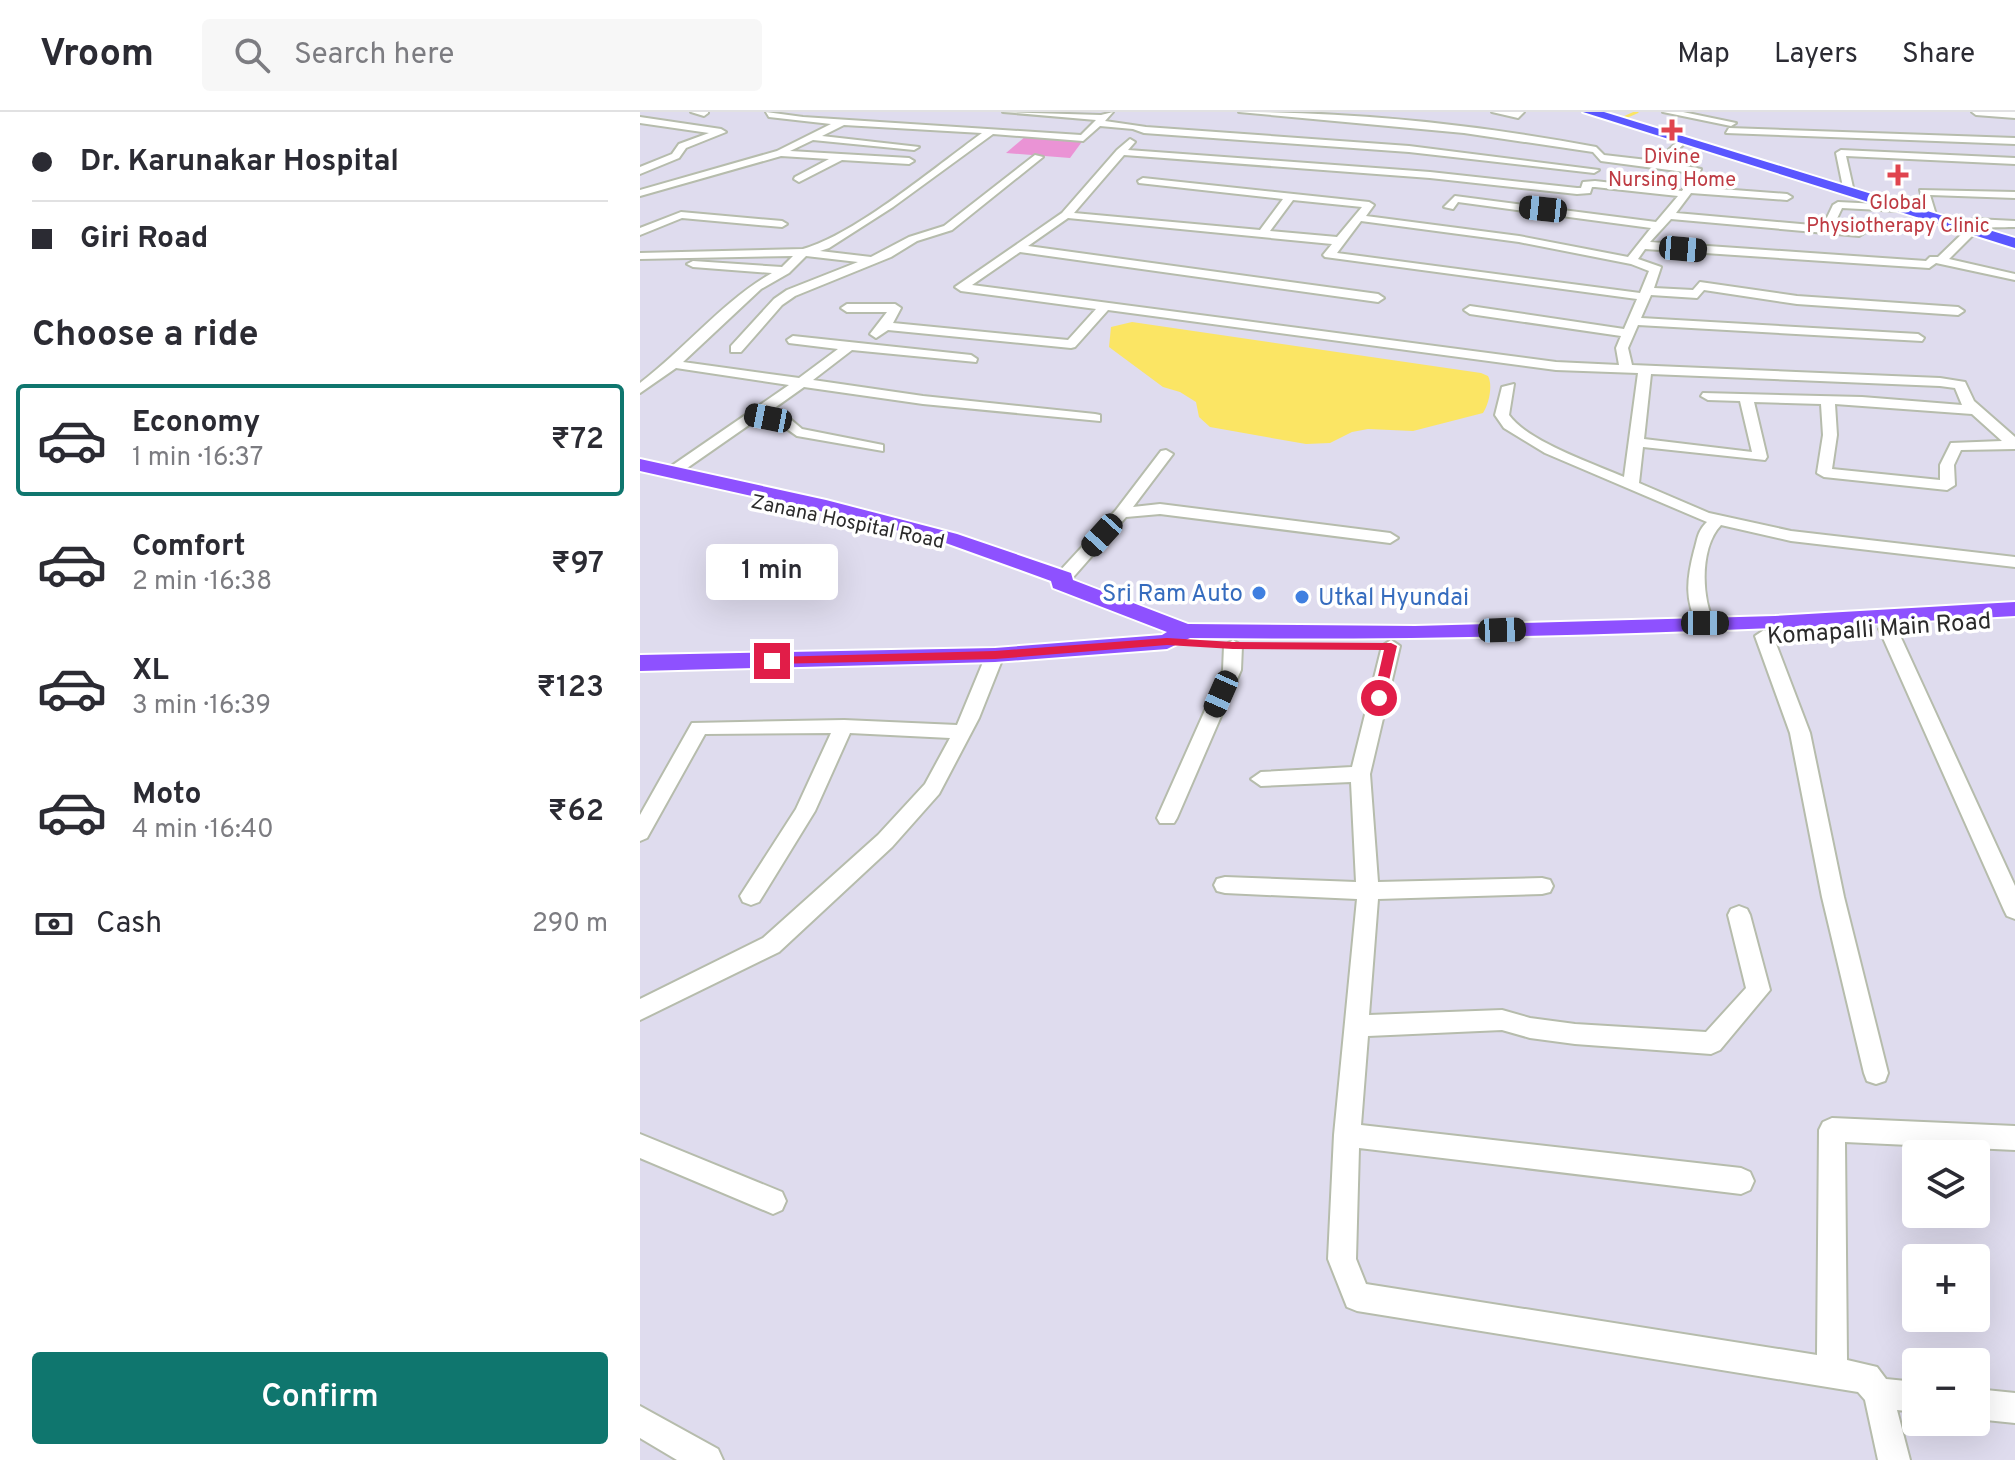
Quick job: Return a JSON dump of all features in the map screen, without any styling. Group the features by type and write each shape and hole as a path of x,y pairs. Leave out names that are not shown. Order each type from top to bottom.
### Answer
{"highway":[{"path":"1590,112 2015,243"}],"main road":[{"path":"640,465 950,538 1176,636"},
{"name":"Zanana Hospital Road","path":"640,473 823,517 900,528 1057,582"},
{"path":"640,663 995,655 1176,636 1415,633 1790,622 2015,609"},
{"name":"Komapalli Main Road","path":"1176,636 1233,646 1391,646 1764,636 2015,619"}],"street":[{"path":"674,123 702,112"},
{"path":"771,112 769,114 789,118 1083,138 1103,118"},
{"path":"902,124 918,112"},
{"path":"1007,112 1103,118 1140,125 1409,149 1594,170"},
{"path":"1243,112 1427,125 1572,145 1596,150 1601,158 1698,171 1687,192 1656,225 1631,261"},
{"path":"1496,112 1518,115 1520,112"},
{"path":"1667,112 1732,124 1828,133 2015,141"},
{"path":"1976,112 2015,115"},
{"path":"640,120 721,132 682,146 676,156 640,171"},
{"path":"640,193 780,153 845,121"},
{"path":"1717,151 1732,124"},
{"path":"1140,125 1066,215 961,287 1556,366 1821,375 1960,385 1975,410 2014,445"},
{"path":"640,389 673,364 757,287 785,271 803,252 825,246 922,183 991,131"},
{"path":"1828,133 1841,147 1849,192"},
{"path":"815,138 914,147"},
{"path":"1658,164 1682,141"},
{"path":"1120,152 1430,175 1577,191 1586,191 1587,184 1595,184 1787,197"},
{"path":"780,153 909,161"},
{"path":"1841,153 2015,161"},
{"path":"736,349 778,302 791,293 873,261 913,239 953,225 1038,157"},
{"path":"799,179 839,158"},
{"path":"752,162 818,169"},
{"path":"640,181 657,188"},
{"path":"1143,181 1369,205 1329,255 1647,294 1697,294 1700,286 1723,287 1797,300 1958,311"},
{"path":"1932,218 1924,192 2015,195"},
{"path":"1264,232 1291,196"},
{"path":"1449,207 1455,199 1656,225"},
{"path":"1827,229 1838,205 1899,208"},
{"path":"640,232 681,215 782,224"},
{"path":"1066,215 1340,241"},
{"path":"1666,215 1859,233"},
{"path":"1359,218 1519,239 1655,267 1647,294 1622,348 1626,369"},
{"path":"1956,225 1975,222 2015,224"},
{"path":"1940,261 1972,230"},
{"path":"1641,245 1929,265 1934,259 2015,277"},
{"path":"1016,248 1378,298"},
{"path":"640,256 803,252 873,261"},
{"path":"702,253 693,264 785,271"},
{"path":"672,472 885,326 895,308 847,308"},
{"path":"885,326 1071,344 1103,308"},
{"path":"1470,310 1632,328 1918,338"},
{"path":"793,340 971,359"},
{"path":"673,364 923,400 1095,418"},
{"path":"1631,484 1645,370"},
{"path":"1509,387 1502,415 1509,425 1550,450 1631,484 1661,501 1717,521 1791,536 2015,562"},
{"path":"1708,396 1975,410"},
{"path":"1636,442 1760,457 1746,396"},
{"path":"1828,400 1830,435 1824,473 1947,485 1947,465 1956,446 2014,445"},
{"path":"751,415 784,421 797,432 878,448"},
{"path":"1057,582 1121,513 1166,454"},
{"path":"1121,513 1160,509 1390,538"},
{"path":"1705,623 1698,602 1696,571 1704,554 1705,533 1717,521"},
{"path":"1888,629 2015,910"},
{"path":"1764,636 1800,733 1833,897 1876,1073"},
{"path":"1167,818 1232,670 1233,646"},
{"path":"1391,646 1360,774 1368,893 1347,1135 1342,1259 1357,1297 1866,1378 1878,1393 1894,1460"},
{"path":"640,1010 771,945 885,841 932,789 963,732 995,655"},
{"path":"640,833 699,728 844,726 963,732"},
{"path":"751,896 805,811 844,726"},
{"path":"1261,779 1360,774"},
{"path":"1225,885 1368,893 1542,886"},
{"path":"1358,1026 1502,1020 1530,1028 1575,1034 1711,1043 1758,990 1739,915"},
{"path":"1832,1373 1832,1130 2015,1138"},
{"path":"1347,1135 1741,1181"},
{"path":"640,1146 773,1201"},
{"path":"1878,1393 1902,1396"},
{"path":"1990,1405 2015,1408"},
{"path":"640,1421 707,1460"}],"shaded area":[{"path":"1026,136 1084,139 1070,158 1006,153"},
{"path":"1132,322 1481,373 1488,376 1489,400 1483,413 1413,431 1368,429 1352,432 1330,443 1306,444 1210,427 1199,417 1196,402 1180,392 1163,387 1109,347 1111,327"}],"waterway":[{"path":"1621,119 1637,112"}],"place":[{"name":"Divine Nursing Home","path":"1672,130"},
{"name":"Global Physiotherapy Clinic","path":"1898,175"},
{"name":"Sri Ram Auto","path":"1259,593"},
{"name":"Utkal Hyundai","path":"1302,597"}],"route":[{"path":"772,661 995,655 1167,642 1233,646 1391,646 1379,698"}]}
